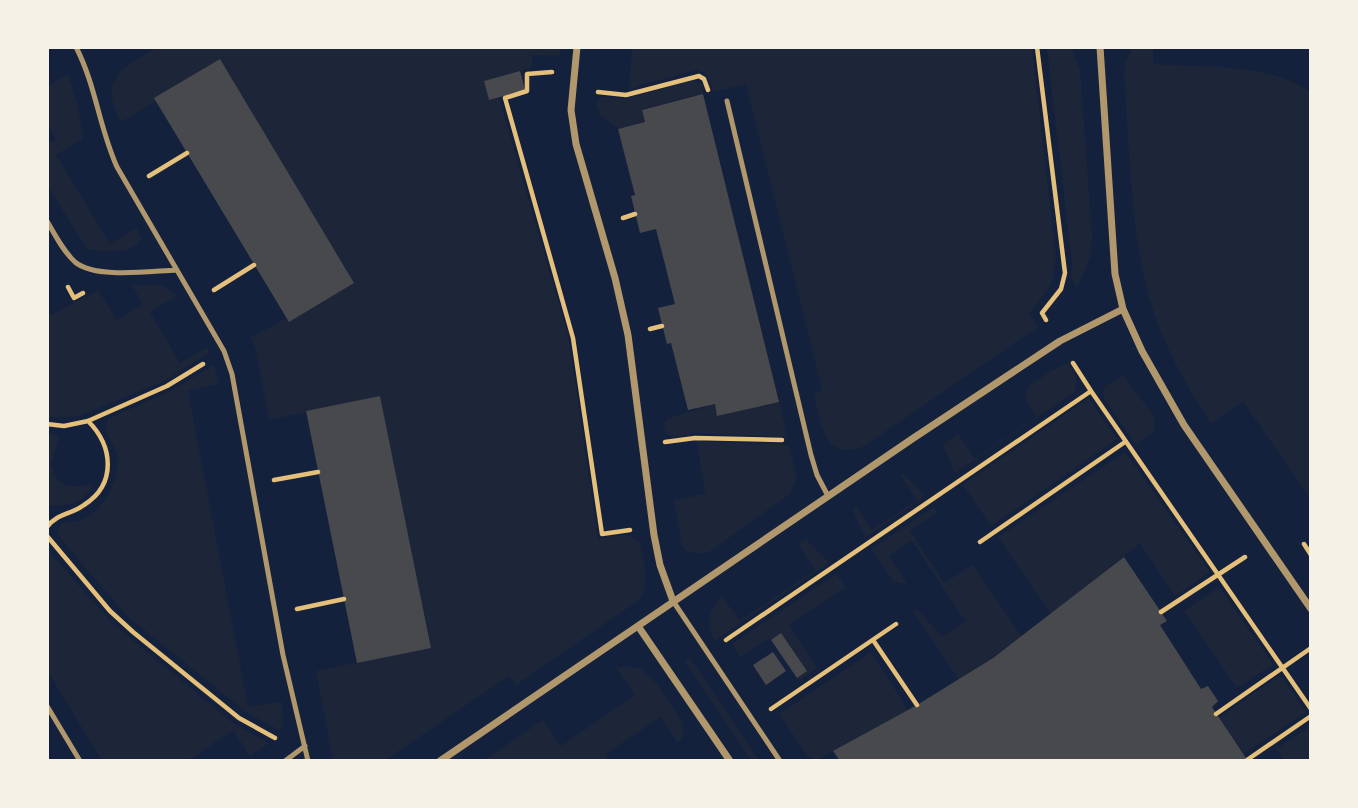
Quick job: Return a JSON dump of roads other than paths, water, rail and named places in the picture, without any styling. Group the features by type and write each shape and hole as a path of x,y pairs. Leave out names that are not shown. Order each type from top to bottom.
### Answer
{"street":[{"path":"577,47 571,110 576,144 615,278 628,335 653,527 660,565 673,601"},
{"path":"1100,47 1115,274 1122,309 1142,351 1184,425 1311,609"},
{"path":"440,761 1060,341 1122,309"},
{"path":"638,626 730,761"}],"lane":[{"path":"76,47 88,71 105,141 129,189 224,351 232,374 275,613 308,761"},
{"path":"727,101 808,440 817,475 828,496"},
{"path":"47,221 66,252 76,263 86,268 102,272 177,270"},
{"path":"673,601 780,761"},
{"path":"47,706 80,761"},
{"path":"288,759 305,746"}]}
